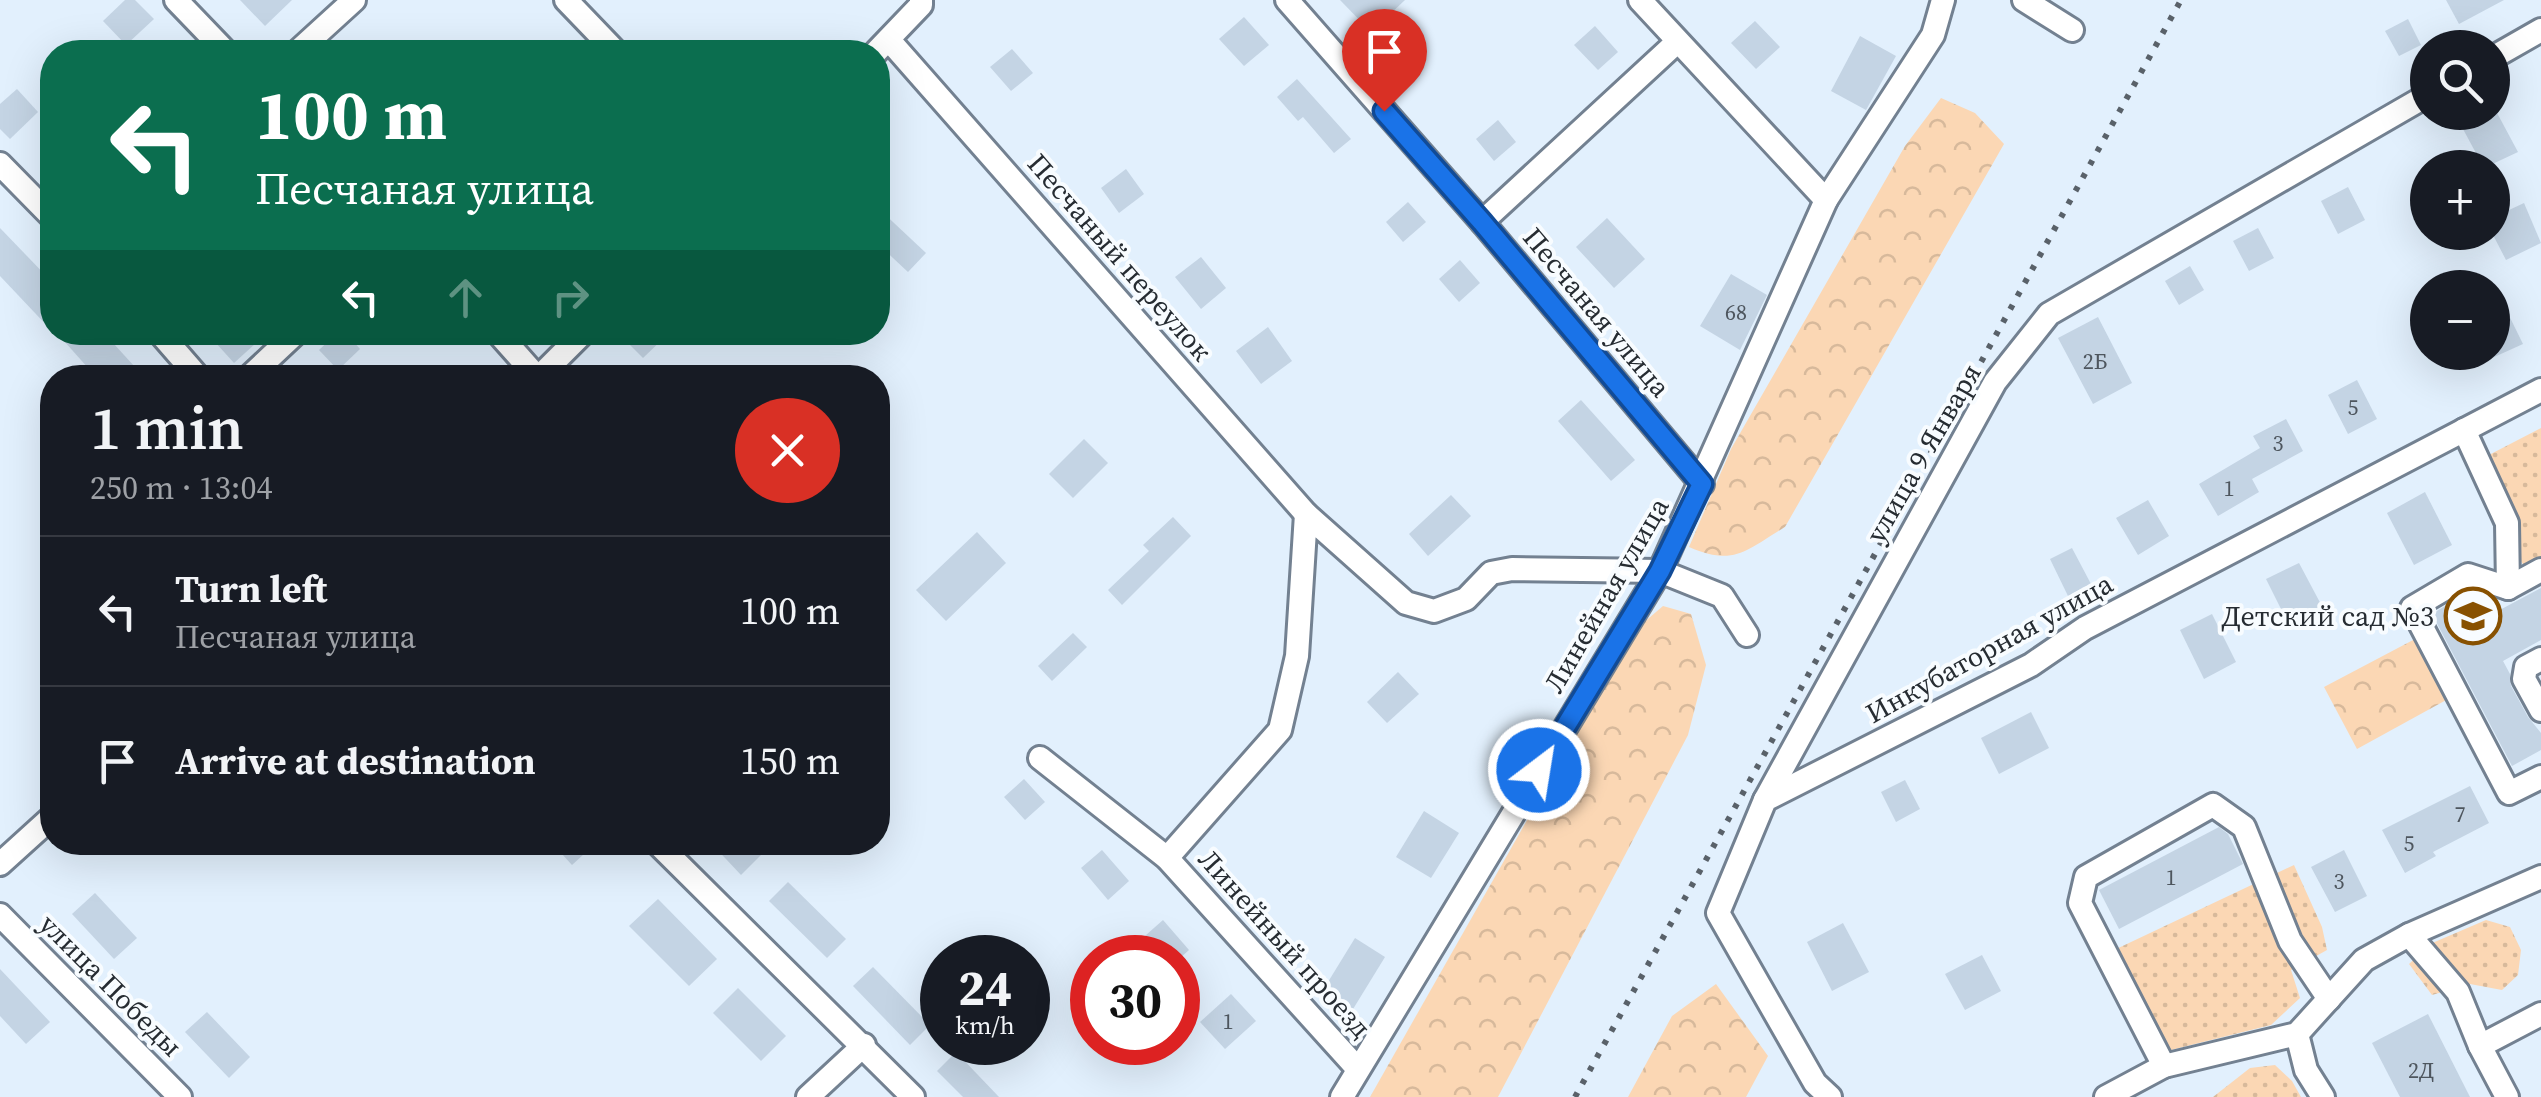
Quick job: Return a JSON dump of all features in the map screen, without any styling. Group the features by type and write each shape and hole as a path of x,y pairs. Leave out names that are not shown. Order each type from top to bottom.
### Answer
{"street":[{"path":"176,0 214,40"},
{"path":"311,40 354,0"},
{"path":"566,0 604,40"},
{"path":"888,40 921,0"},
{"name":"Песчаная улица","path":"1287,0 1482,222 1702,484"},
{"path":"1640,0 1826,200"},
{"name":"Линейная улица","path":"1342,1097 1660,571 1826,200 1933,35 1943,0"},
{"path":"2024,0 2072,30"},
{"path":"2510,48 2541,30"},
{"path":"1482,222 1677,42"},
{"name":"Песчаный переулок","path":"890,54 1306,514"},
{"name":"улица 9 Января","path":"1765,800 1994,382 2049,314 2410,105"},
{"path":"0,164 40,204"},
{"path":"171,345 188,365"},
{"path":"262,365 282,345"},
{"path":"509,345 526,365"},
{"path":"551,365 571,345"},
{"name":"Инкубаторная улица","path":"1765,800 2031,665 2086,628 2541,390"},
{"path":"2464,430 2507,523 2508,588"},
{"path":"1306,514 1406,602 1434,610 1466,599 1491,574 1512,569 1660,571 1722,596 1747,635"},
{"name":"Линейный проезд","path":"1168,858 1280,730 1297,656 1306,514"},
{"path":"2541,570 2508,588 2468,575 2412,608 2509,793 2541,777"},
{"path":"2541,659 2526,667 2524,678 2541,710"},
{"name":"Линейный проезд","path":"1040,758 1168,858 1357,1068"},
{"path":"1765,800 1718,913 1816,1083 1830,1097"},
{"path":"2164,1066 2080,903 2086,877 2213,805 2244,827 2290,941 2329,999"},
{"path":"0,864 40,828"},
{"path":"669,855 914,1097"},
{"path":"2106,1097 2164,1066 2297,1034 2364,960 2409,935 2541,877"},
{"name":"улица Победы","path":"0,915 180,1097"},
{"path":"2409,935 2458,992 2506,1097"},
{"path":"2480,1046 2541,1014"},
{"path":"2297,1034 2306,1070 2323,1097"},
{"path":"808,1097 864,1045"}],"green space":[{"path":"1941,98 1975,113 2004,144 1785,527 1750,549 1729,556 1689,547 1731,449 1905,146"},
{"path":"2541,428 2541,566 2529,572 2519,559 2487,456"},
{"path":"1663,606 1691,614 1706,665 1688,735 1498,1097 1370,1097 1635,630"},
{"path":"2415,639 2448,699 2357,749 2324,687"},
{"path":"2294,865 2322,927 2327,950 2291,970 2300,998 2271,1025 2167,1051 2112,951"},
{"path":"2486,920 2510,927 2521,950 2518,975 2502,990 2470,984 2432,995 2409,964 2430,944"},
{"path":"1716,984 1768,1056 1746,1097 1628,1097 1672,1016"},
{"path":"2275,1065 2292,1081 2301,1097 2213,1097 2250,1068"}],"building":[{"path":"125,0 135,0 154,19 131,40 121,40 103,21"},
{"path":"240,0 292,0 265,26"},
{"path":"1340,0 1405,0 1371,32"},
{"path":"2446,0 2504,0 2459,24"},
{"path":"1244,17 1269,45 1244,66 1219,39"},
{"path":"2408,19 2414,30 2410,30 2410,50 2399,56 2385,31"},
{"path":"1755,21 1780,47 1756,69 1731,43"},
{"path":"1595,26 1618,52 1598,70 1574,45"},
{"path":"1860,36 1896,56 1866,110 1831,91"},
{"path":"1012,49 1033,73 1011,91 990,67"},
{"path":"1297,79 1351,139 1334,153 1303,117 1298,121 1277,97"},
{"path":"17,89 38,112 10,139 0,129 0,104"},
{"path":"1498,120 1516,142 1494,161 1476,139"},
{"path":"2464,130 2506,130 2518,152 2510,156 2510,150 2474,150"},
{"path":"1126,169 1144,194 1119,213 1101,188"},
{"path":"2348,187 2365,220 2338,234 2321,201"},
{"path":"1408,202 1426,222 1403,242 1386,222"},
{"path":"2524,203 2541,243 2506,260 2501,250 2510,250 2510,210"},
{"path":"1607,218 1645,259 1614,288 1576,247"},
{"path":"890,219 926,253 908,272 890,255"},
{"path":"0,228 40,270 40,318 0,276"},
{"path":"2258,228 2274,258 2249,271 2233,241"},
{"path":"1201,257 1226,288 1201,309 1175,277"},
{"path":"1460,260 1480,283 1459,302 1439,279"},
{"path":"2190,266 2204,290 2179,305 2165,281"},
{"path":"1731,274 1767,295 1740,350 1700,326"},
{"path":"2098,317 2132,383 2093,404 2058,338"},
{"path":"2510,318 2523,344 2510,350"},
{"path":"1268,327 1292,361 1261,384 1236,351"},
{"path":"68,345 115,345 133,365 85,365"},
{"path":"218,345 254,345 234,363"},
{"path":"324,345 356,345 360,349 343,365 333,365 319,350"},
{"path":"630,345 656,345 643,358"},
{"path":"2357,380 2377,419 2348,434 2328,395"},
{"path":"1581,400 1635,460 1611,481 1558,421"},
{"path":"2286,419 2303,451 2252,479 2259,492 2218,516 2199,484 2260,448 2253,436"},
{"path":"1084,439 1108,463 1073,498 1049,474"},
{"path":"2425,492 2452,545 2414,565 2387,513"},
{"path":"1451,495 1471,516 1428,556 1409,534"},
{"path":"2148,500 2169,536 2138,555 2116,518"},
{"path":"1173,517 1191,536 1122,605 1108,590 1149,551 1143,545"},
{"path":"977,532 1006,563 946,621 916,590"},
{"path":"2072,548 2091,584 2068,596 2050,559"},
{"path":"2299,563 2324,610 2290,627 2266,579"},
{"path":"2541,588 2541,640 2503,661 2511,686 2541,733 2541,750 2512,766 2432,614 2466,593 2481,620"},
{"path":"2212,614 2236,662 2204,679 2180,630"},
{"path":"1073,633 1087,647 1052,681 1038,666"},
{"path":"1398,672 1419,694 1387,723 1367,702"},
{"path":"2031,712 2049,748 1999,774 1981,738"},
{"path":"1024,779 1045,802 1025,820 1004,797"},
{"path":"1905,780 1920,809 1896,822 1881,792"},
{"path":"2470,786 2489,823 2433,852 2436,856 2405,873 2382,830"},
{"path":"1424,811 1459,833 1431,878 1396,857"},
{"path":"2219,827 2228,834 2243,864 2119,929 2099,890"},
{"path":"1102,850 1129,881 1108,900 1081,868"},
{"path":"2344,850 2367,896 2335,912 2311,867"},
{"path":"563,855 583,855 572,865"},
{"path":"722,855 761,855 741,875"},
{"path":"788,882 846,939 827,958 769,901"},
{"path":"95,893 137,938 114,959 72,914"},
{"path":"658,899 717,959 689,986 629,926"},
{"path":"1163,920 1176,935 1146,935"},
{"path":"1843,923 1869,972 1832,991 1807,942"},
{"path":"1355,938 1385,957 1350,1014 1320,995"},
{"path":"1982,955 2001,991 1965,1010 1945,974"},
{"path":"873,967 920,1015 920,1035 910,1045 853,986"},
{"path":"0,969 50,1022 26,1044 0,1016"},
{"path":"738,988 786,1036 761,1061 713,1013"},
{"path":"1231,994 1256,1021 1225,1049 1200,1022"},
{"path":"207,1012 250,1057 229,1078 185,1032"},
{"path":"2428,1014 2470,1097 2400,1097 2372,1043"},
{"path":"943,1065 968,1065 999,1097 963,1097 937,1071"}],"railway":[{"path":"1575,1097 2181,0"}],"place":[{"name":"Детский сад №3","path":"2473,616"}],"route":[{"path":"1384,111 1702,484 1660,571 1539,770"}]}
